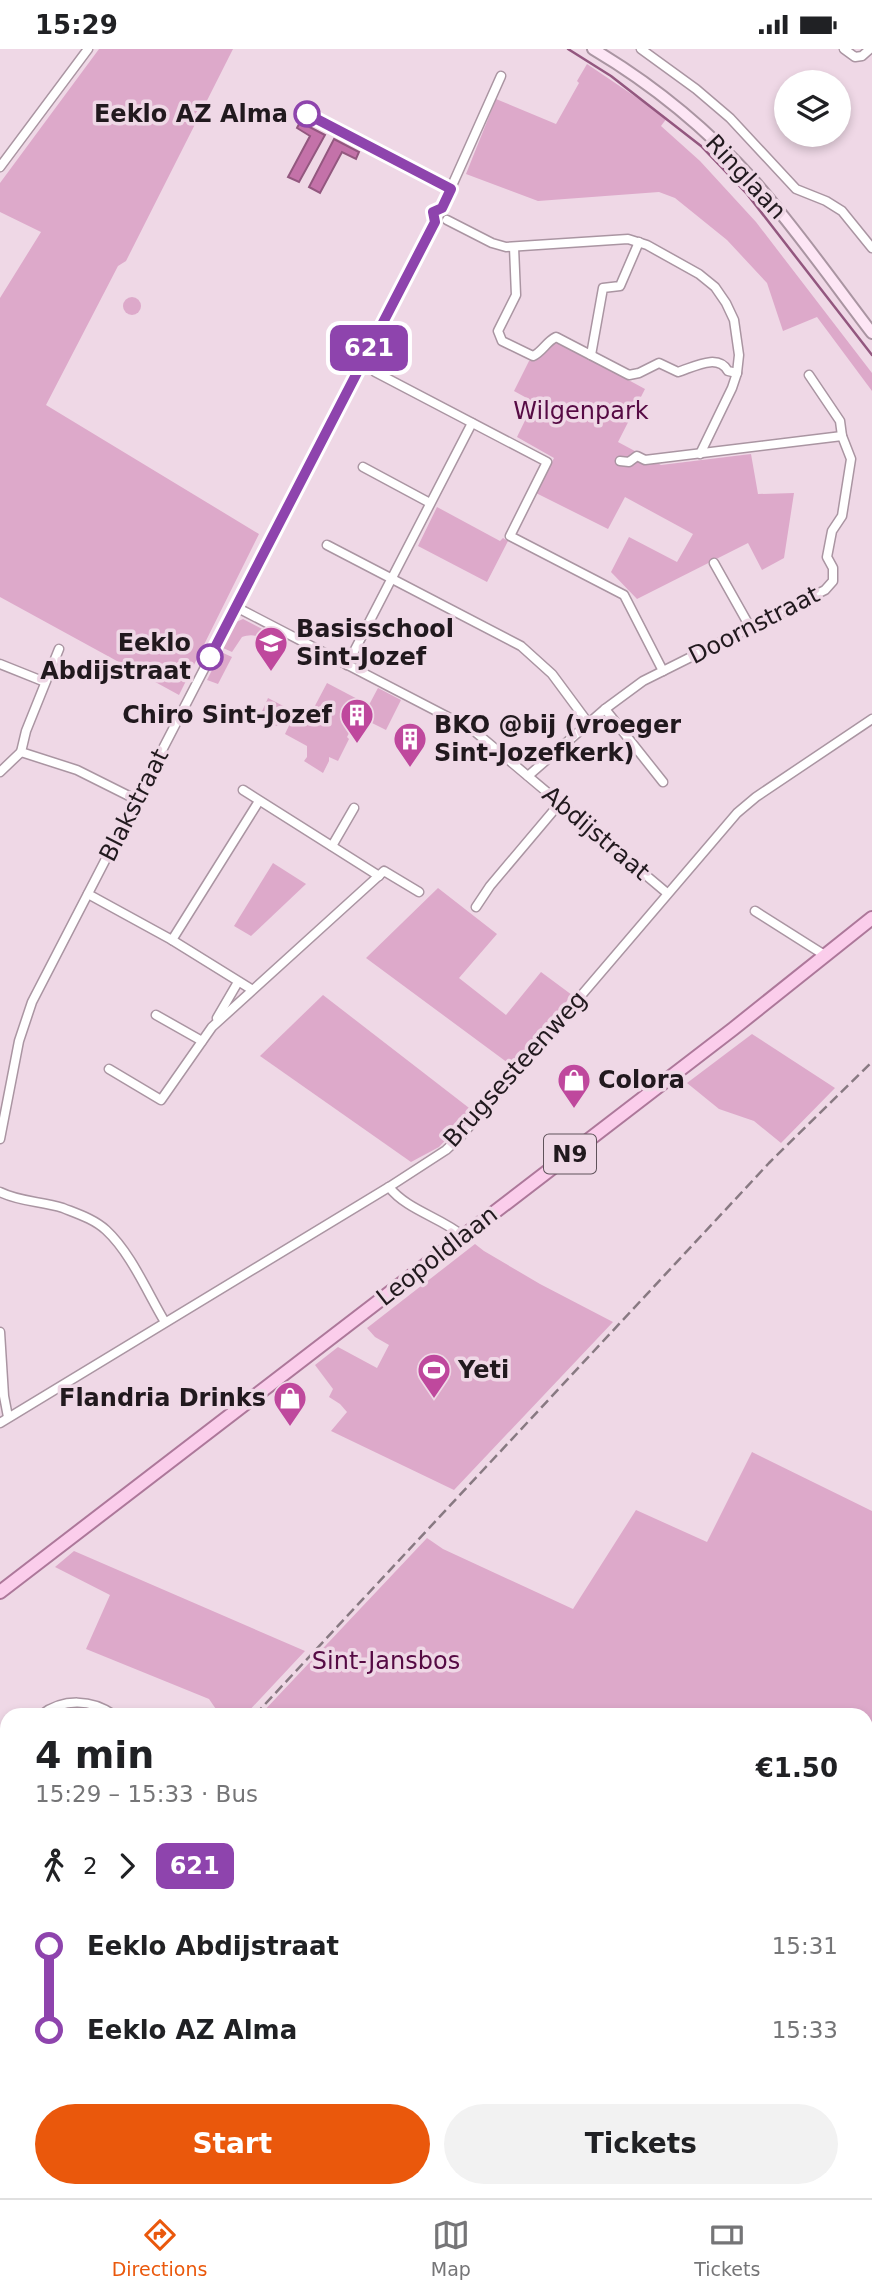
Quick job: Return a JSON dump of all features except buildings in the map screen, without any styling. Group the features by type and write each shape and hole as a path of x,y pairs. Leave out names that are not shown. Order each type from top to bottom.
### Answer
{"main road":[{"name":"Ringlaan","path":"593,49 669,103 730,156 773,203 872,333"},
{"name":"Leopoldlaan","path":"0,1592 872,918"}],"street":[{"path":"0,167 88,49"},
{"path":"641,49 730,118 796,189 827,201 842,211 872,248"},
{"path":"844,49 855,57 862,56 870,49"},
{"path":"447,220 443,223 435,222 433,212 442,208 500,76"},
{"path":"442,208 448,212 447,220"},
{"path":"447,220 492,243 514,247 616,239 639,241 699,274 715,287 734,320 739,355 737,373 725,404 700,454"},
{"name":"Blakstraat","path":"0,1139 19,1041 32,1002 435,222"},
{"path":"591,355 603,288 620,286 639,241"},
{"path":"514,247 516,295 498,331 502,341 533,356 539,353 549,340 556,337 629,375 659,363 678,372 718,361 729,371 737,373"},
{"path":"366,353 375,372"},
{"path":"356,374 375,372 547,462 510,536 624,595 663,671"},
{"name":"Doornstraat","path":"528,776 605,709 643,681 825,590 833,581 833,568 827,557 832,531 842,516 851,459 842,436 840,421 808,375"},
{"path":"348,665 472,423"},
{"path":"620,461 629,462 637,456 645,460 842,436"},
{"path":"363,467 430,503"},
{"path":"327,545 521,646 552,674 589,724"},
{"path":"714,563 750,627"},
{"name":"Abdijstraat","path":"236,607 473,730 667,893"},
{"path":"0,771 20,752 59,649"},
{"path":"0,664 45,683"},
{"path":"605,709 663,782"},
{"name":"Brugsesteenweg","path":"0,1423 446,1150 462,1135 719,833 756,797 872,719"},
{"path":"20,752 77,770 137,800"},
{"path":"243,790 379,876"},
{"path":"172,940 259,801"},
{"path":"476,907 490,886 560,803"},
{"path":"332,846 354,808"},
{"path":"212,1027 384,871 419,893"},
{"path":"88,894 172,940 251,989"},
{"path":"755,911 826,956"},
{"path":"109,1069 161,1100 212,1027 238,982"},
{"path":"156,1015 202,1041"},
{"path":"389,1187 400,1200 449,1225 463,1236"},
{"path":"0,1192 19,1201 47,1203 84,1216 106,1230 124,1252 165,1322"},
{"path":"0,1332 8,1417"},
{"path":"50,1708 73,1702 101,1708"}],"green space":[{"path":"99,49 233,49 126,261 118,266 46,405 259,534 179,695 0,597 0,298 41,232 0,212 0,183"},
{"path":"587,64 667,118 661,126 700,161 756,222 872,373 872,391 817,317 783,331 767,283 727,240 675,198 659,192 538,201 466,174 496,99 556,124"},
{"path":"128,297 136,297 141,306 139,313 128,315 123,310 123,302"},
{"name":"Wilgenpark","path":"554,343 562,344 645,389 618,442 661,465 751,454 758,494 794,493 784,558 762,570 748,543 637,599 611,572 629,537 677,562 693,534 625,497 608,529 536,493 554,458 517,437 534,402 514,391 529,361 542,356 548,346"},
{"path":"437,507 500,541 503,538 508,541 487,582 418,546"},
{"path":"243,619 268,632 263,642 256,636 248,635 242,637 232,652 223,648 236,622"},
{"path":"221,652 232,657 218,684 207,680"},
{"path":"327,683 365,703 338,761 329,757 323,773 304,761 307,757 307,746 285,734 295,713 308,719"},
{"path":"378,688 401,700 386,730 362,718"},
{"path":"268,698 291,710 285,722 276,726 259,718"},
{"path":"273,863 306,884 251,936 234,926"},
{"path":"438,888 497,934 459,978 506,1015 541,972 572,995 512,1066 366,958"},
{"path":"323,995 473,1111 439,1147 411,1162 260,1056"},
{"path":"752,1034 835,1088 781,1143 754,1121 719,1109 687,1083"},
{"path":"475,1244 540,1284 613,1322 454,1490 331,1431 347,1412 329,1397 333,1389 315,1365 338,1347 377,1368 389,1345 375,1337 367,1328"},
{"path":"752,1452 872,1511 872,1708 267,1708 427,1538 443,1549 573,1609 636,1510 707,1542"},
{"name":"Sint-Jansbos","path":"74,1551 305,1651 252,1708 215,1708 209,1699 86,1649 110,1595 55,1567"}],"shaded area":[{"path":"300,122 325,135 299,182 288,177 310,136 297,128"},
{"path":"334,139 359,152 356,159 342,152 320,193 309,187"}],"waterway":[{"path":"568,49 611,76 701,146 747,194 872,355"}],"railway":[{"path":"262,1708 769,1163 872,1062"}],"bus line":[{"name":"621","path":"210,657 435,222 433,212 442,208 451,189 307,114"}],"place":[{"name":"Eeklo AZ Alma","path":"307,114"},
{"name":"Eeklo Abdijstraat","path":"210,657"},
{"name":"Basisschool Sint-Jozef","path":"271,673"},
{"name":"Chiro Sint-Jozef","path":"357,745"},
{"name":"BKO @bij (vroeger Sint-Jozefkerk)","path":"410,769"},
{"name":"Colora","path":"574,1110"},
{"name":"Yeti","path":"434,1400"},
{"name":"Flandria Drinks","path":"290,1428"}]}
